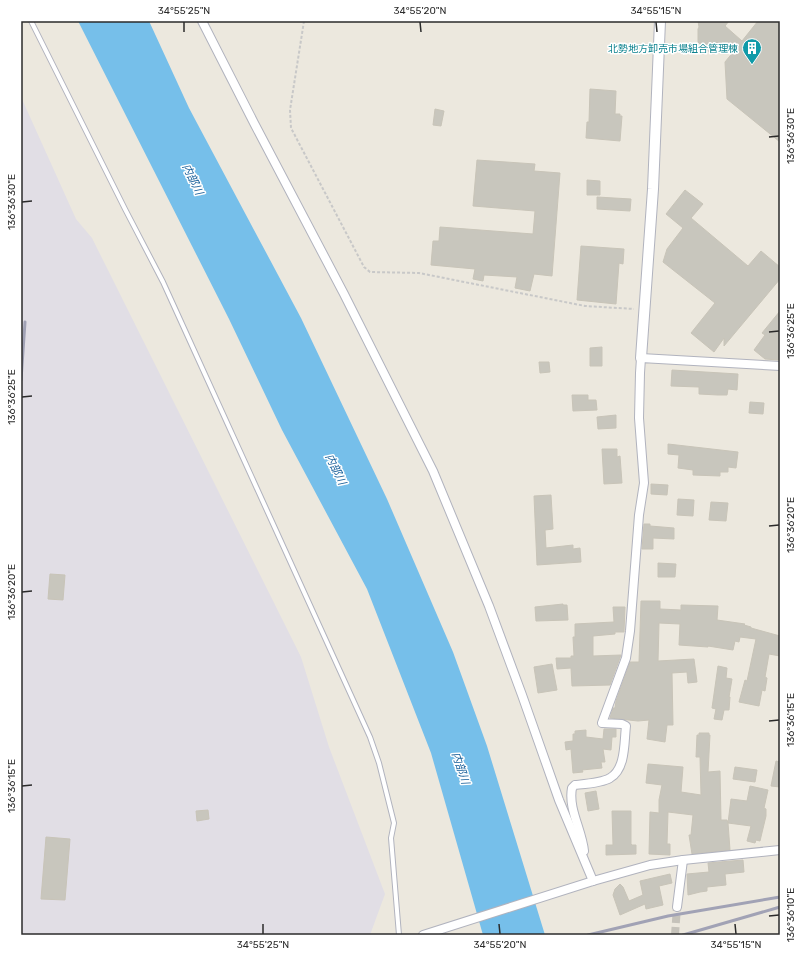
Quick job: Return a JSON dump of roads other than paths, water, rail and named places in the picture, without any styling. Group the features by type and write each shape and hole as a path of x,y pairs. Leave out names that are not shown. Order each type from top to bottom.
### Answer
{"street":[{"path":"202,21 344,294 433,471 489,606 559,800 593,881"},
{"path":"585,862 584,847 575,818 571,795 572,788 575,785 608,779 618,772 622,760 626,726 622,724 602,723 626,658 630,631 639,515 644,483 639,418 641,358 646,310 660,21"},
{"path":"641,358 780,366"},
{"path":"423,935 593,881 650,865 780,850"},
{"path":"677,907 683,860"}],"lane":[{"path":"31,21 125,210 163,282 370,738 379,763 394,823 391,838 399,935"}],"water":[{"name":"内部川","path":"78,21 149,21 189,108 301,318 387,499 453,652 487,746 545,935 483,935 431,753 367,589 282,430 229,319"}],"tunnel":[{"path":"675,935 677,907"}],"railway":[{"path":"21,380 25,322"},
{"path":"588,935 668,916 780,897"},
{"path":"683,935 780,907"}],"place":[{"name":"北勢地方卸売市場組合管理棟","path":"752,65"}]}
